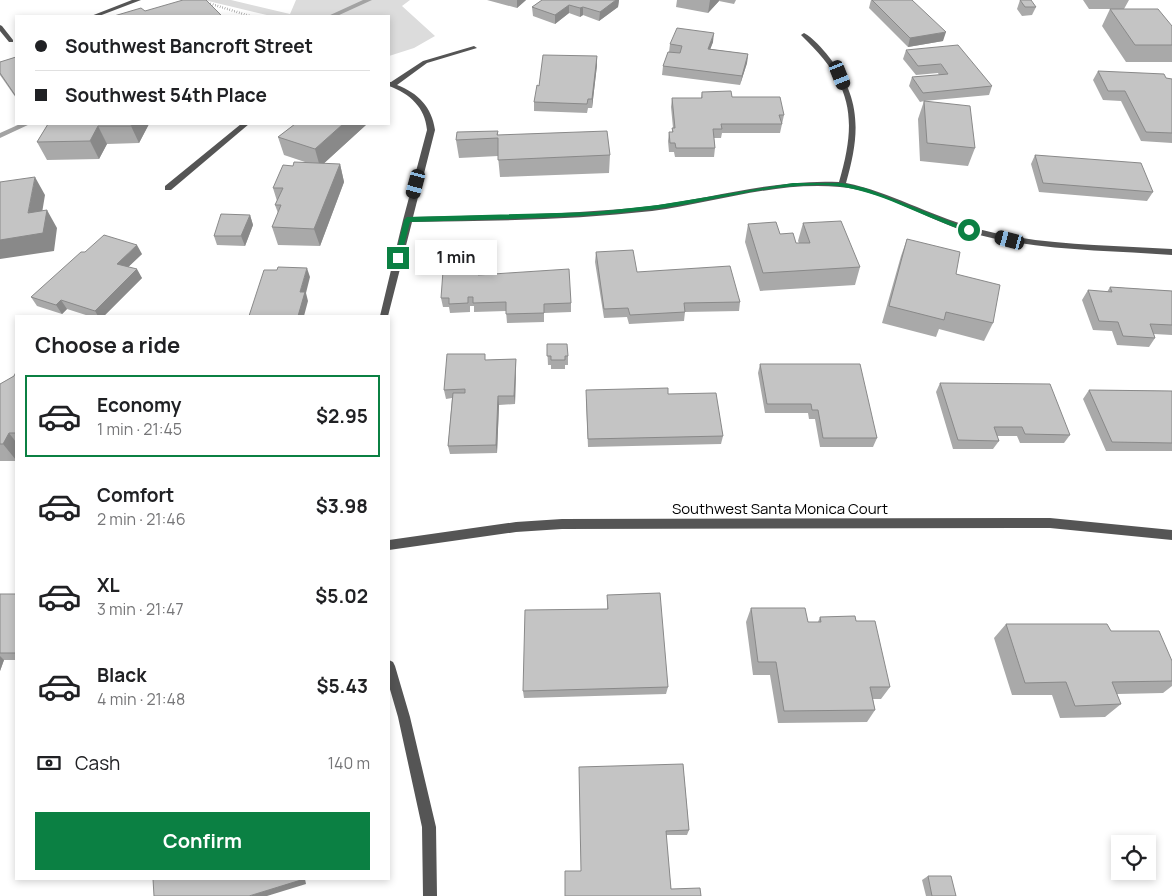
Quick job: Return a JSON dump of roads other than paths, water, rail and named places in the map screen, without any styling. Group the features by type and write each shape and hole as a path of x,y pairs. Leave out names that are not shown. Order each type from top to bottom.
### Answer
{"street":[{"path":"97,15 138,0"},
{"path":"0,27 14,40 0,45"},
{"path":"804,35 829,58 840,75 853,110 853,141 850,161 842,185"},
{"path":"384,315 431,130 431,119 419,101 390,84 425,62 474,48"},
{"path":"168,188 244,125"},
{"path":"407,220 595,214 658,207 793,185 842,185 889,198 942,221 1010,240 1172,252"},
{"name":"Southwest Santa Monica Court","path":"390,546 516,527 571,524 1050,523 1172,535"},
{"path":"390,669 404,717 429,827 430,896"}],"waterway":[{"path":"334,15 369,0"},
{"path":"0,136 24,125"}]}
